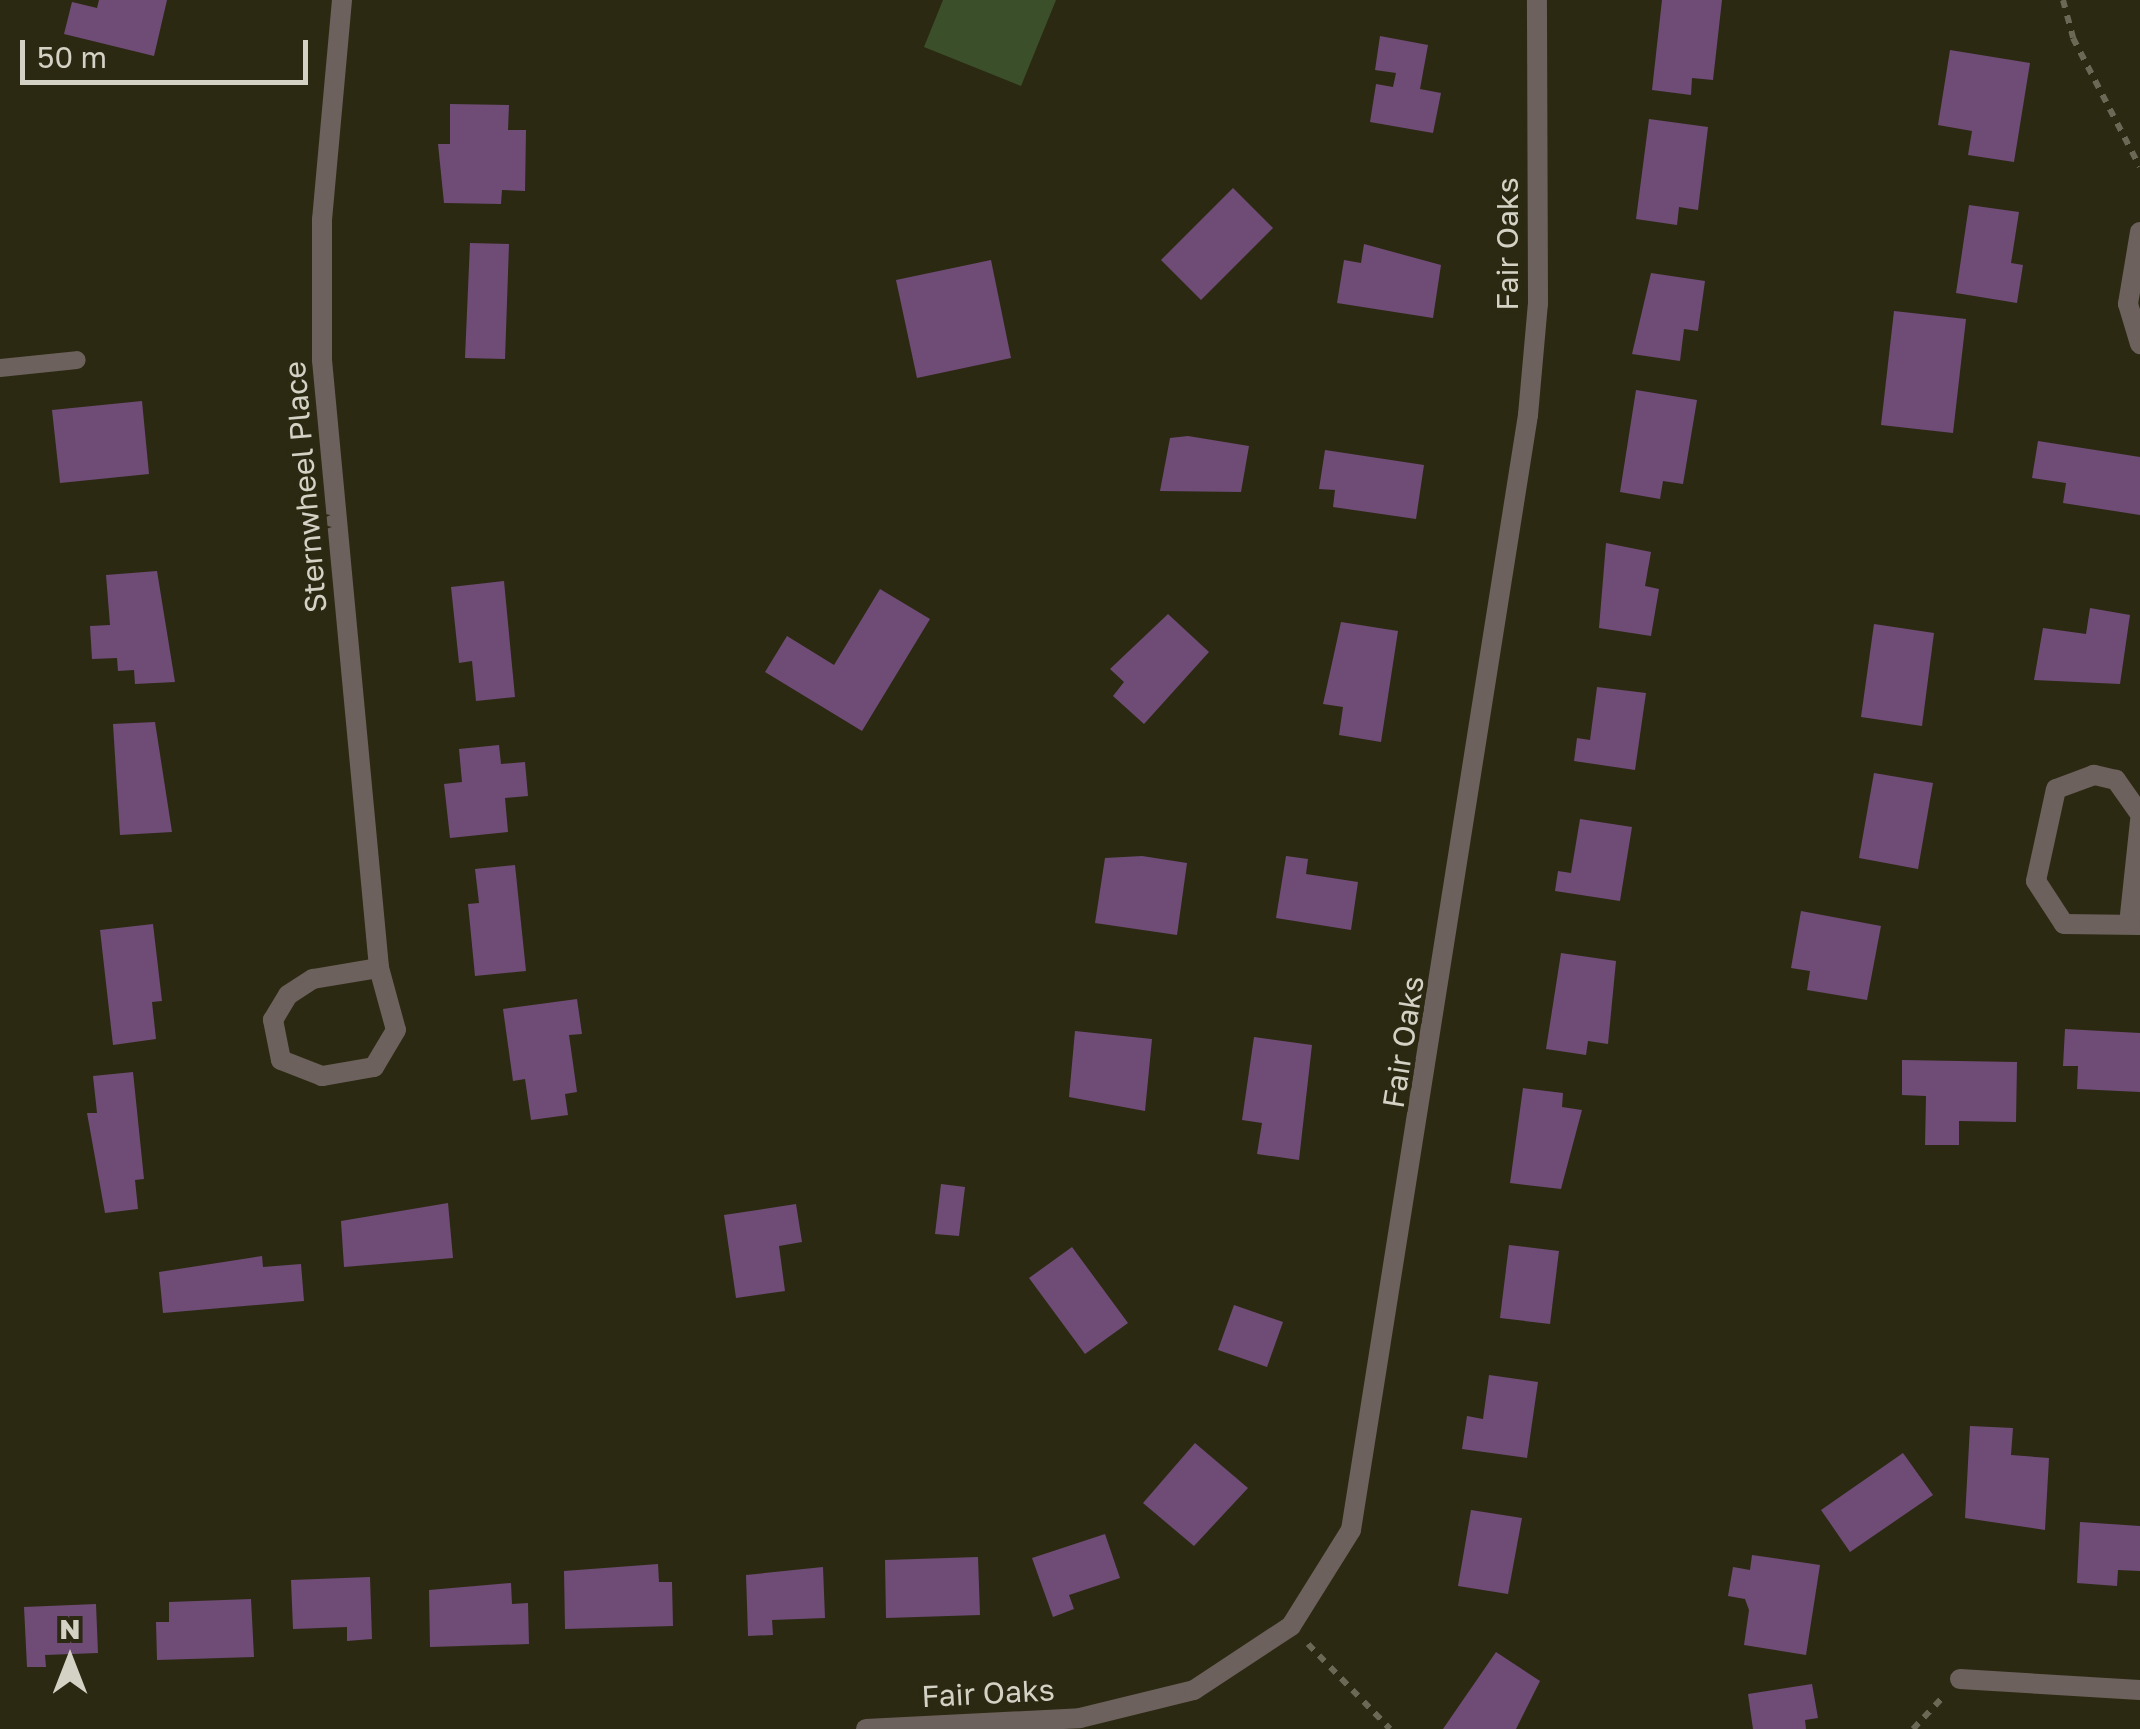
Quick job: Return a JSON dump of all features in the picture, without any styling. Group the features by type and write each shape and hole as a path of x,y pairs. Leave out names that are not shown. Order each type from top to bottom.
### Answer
{"street":[{"name":"Sternwheel Place","path":"342,0 322,220 322,360 379,968 396,1030 385,1060 322,1076 282,1060 272,1020 288,996 313,979 379,968"},
{"name":"Fair Oaks","path":"866,1729 1145,1709 1194,1690 1291,1626 1351,1530 1422,1122 1530,399 1537,0"},
{"path":"2140,232 2128,304 2140,344"},
{"path":"2094,775 2116,780 2140,818 2135,925 2064,924 2036,881 2045,806 2056,789 2094,775"},
{"path":"1960,1679 2140,1690"}],"lane":[{"path":"0,368 77,360"}],"path":[{"path":"2063,0 2072,38 2140,166"},
{"path":"1291,1626 1390,1729"},
{"path":"1913,1729 1960,1679"}],"green space":[{"path":"943,0 1056,0 1021,86 924,47"}],"building":[{"path":"99,0 167,0 154,56 64,34 72,2 97,8"},
{"path":"1662,0 1722,0 1713,80 1692,78 1691,95 1652,90"},
{"path":"1380,36 1428,45 1420,89 1441,93 1433,133 1370,122 1376,84 1393,87 1396,73 1375,70"},
{"path":"1950,50 2030,63 2014,162 1968,155 1972,131 1938,125"},
{"path":"450,104 509,105 508,130 526,130 525,191 502,190 501,204 444,203 438,144 450,144"},
{"path":"1649,119 1708,127 1698,210 1679,207 1677,225 1636,219"},
{"path":"1233,188 1273,228 1201,300 1161,260"},
{"path":"1969,205 2019,212 2011,263 2023,265 2017,303 1956,293"},
{"path":"470,243 509,244 505,359 465,358"},
{"path":"1364,244 1441,265 1433,318 1337,303 1344,260 1361,263"},
{"path":"991,260 1011,358 917,378 896,280"},
{"path":"1651,273 1705,281 1698,331 1684,329 1680,361 1632,354"},
{"path":"1894,311 1966,319 1953,433 1881,425"},
{"path":"1636,390 1697,400 1683,484 1663,481 1660,499 1620,492"},
{"path":"142,401 149,474 60,483 52,410"},
{"path":"1188,436 1249,446 1241,492 1160,491 1170,438"},
{"path":"2038,441 2140,457 2140,515 2063,503 2066,483 2032,478"},
{"path":"1325,450 1424,465 1416,519 1333,507 1335,490 1319,489"},
{"path":"1606,543 1651,552 1645,586 1659,589 1651,636 1599,628"},
{"path":"157,571 175,682 135,684 134,670 118,671 117,658 92,659 90,626 110,625 106,575"},
{"path":"504,581 515,697 476,701 472,661 459,663 451,587"},
{"path":"880,589 930,619 862,731 765,672 787,636 834,665"},
{"path":"2090,608 2130,615 2120,684 2034,680 2043,628 2086,634"},
{"path":"1168,614 1209,652 1144,724 1113,696 1124,682 1110,669"},
{"path":"1341,622 1398,631 1381,742 1339,735 1343,707 1323,704"},
{"path":"1874,624 1934,633 1922,726 1861,717"},
{"path":"1597,687 1646,693 1635,770 1574,761 1577,738 1590,740"},
{"path":"155,722 172,832 120,835 113,724"},
{"path":"499,745 501,764 525,762 528,796 505,798 508,832 450,838 444,784 462,782 459,749"},
{"path":"1874,773 1933,783 1918,869 1859,858"},
{"path":"1580,819 1632,827 1620,901 1555,891 1558,871 1571,873"},
{"path":"1142,856 1187,863 1177,935 1095,923 1105,858"},
{"path":"1286,856 1308,859 1306,874 1358,882 1351,930 1276,918"},
{"path":"515,865 526,971 475,976 468,904 479,903 475,869"},
{"path":"1801,911 1881,926 1867,1000 1807,990 1810,971 1791,968"},
{"path":"153,924 162,1001 152,1002 156,1039 113,1045 100,930"},
{"path":"1561,953 1616,961 1608,1044 1588,1041 1586,1055 1546,1049"},
{"path":"577,999 582,1034 569,1035 577,1092 565,1094 568,1115 531,1120 525,1079 513,1081 503,1009"},
{"path":"2065,1029 2140,1033 2140,1092 2077,1089 2078,1066 2063,1066"},
{"path":"1075,1031 1152,1039 1145,1111 1069,1097"},
{"path":"1254,1037 1312,1045 1299,1160 1257,1154 1262,1123 1242,1120"},
{"path":"1902,1060 2017,1062 2016,1122 1959,1121 1959,1145 1925,1145 1926,1096 1902,1095"},
{"path":"133,1072 144,1179 135,1180 138,1209 105,1213 87,1113 97,1113 93,1076"},
{"path":"1523,1088 1563,1093 1562,1107 1582,1110 1561,1189 1510,1183"},
{"path":"941,1184 965,1187 959,1236 935,1234"},
{"path":"448,1203 453,1258 344,1267 341,1221"},
{"path":"796,1204 802,1242 779,1246 785,1291 736,1298 724,1215"},
{"path":"1509,1245 1559,1251 1550,1324 1500,1318"},
{"path":"1072,1247 1128,1323 1085,1354 1029,1278"},
{"path":"262,1256 263,1267 301,1264 304,1301 163,1313 159,1272"},
{"path":"1234,1305 1283,1322 1267,1367 1218,1350"},
{"path":"1489,1375 1538,1382 1527,1458 1462,1449 1467,1416 1483,1419"},
{"path":"1970,1426 2013,1428 2011,1455 2049,1458 2045,1530 1965,1518"},
{"path":"1195,1443 1248,1488 1194,1546 1143,1503"},
{"path":"1903,1453 1933,1495 1850,1552 1821,1510"},
{"path":"1471,1510 1522,1518 1508,1594 1458,1586"},
{"path":"2080,1522 2140,1526 2140,1571 2118,1570 2117,1586 2077,1583"},
{"path":"1105,1534 1120,1578 1069,1595 1074,1609 1053,1617 1032,1558"},
{"path":"1752,1555 1820,1565 1806,1655 1744,1645 1749,1610 1745,1599 1728,1596 1733,1567 1750,1570"},
{"path":"978,1557 980,1615 886,1618 885,1560"},
{"path":"658,1564 659,1582 672,1582 673,1626 565,1629 564,1571"},
{"path":"823,1567 825,1618 772,1620 773,1635 748,1636 746,1575"},
{"path":"370,1577 372,1639 347,1641 347,1627 293,1629 291,1580"},
{"path":"511,1583 512,1604 528,1603 529,1644 430,1647 429,1590"},
{"path":"251,1599 254,1657 157,1660 156,1622 169,1622 169,1602"},
{"path":"96,1604 98,1653 45,1655 46,1667 27,1667 24,1607"},
{"path":"1496,1652 1540,1681 1516,1729 1443,1729"},
{"path":"1812,1684 1818,1718 1805,1720 1806,1729 1753,1729 1748,1694"}]}
